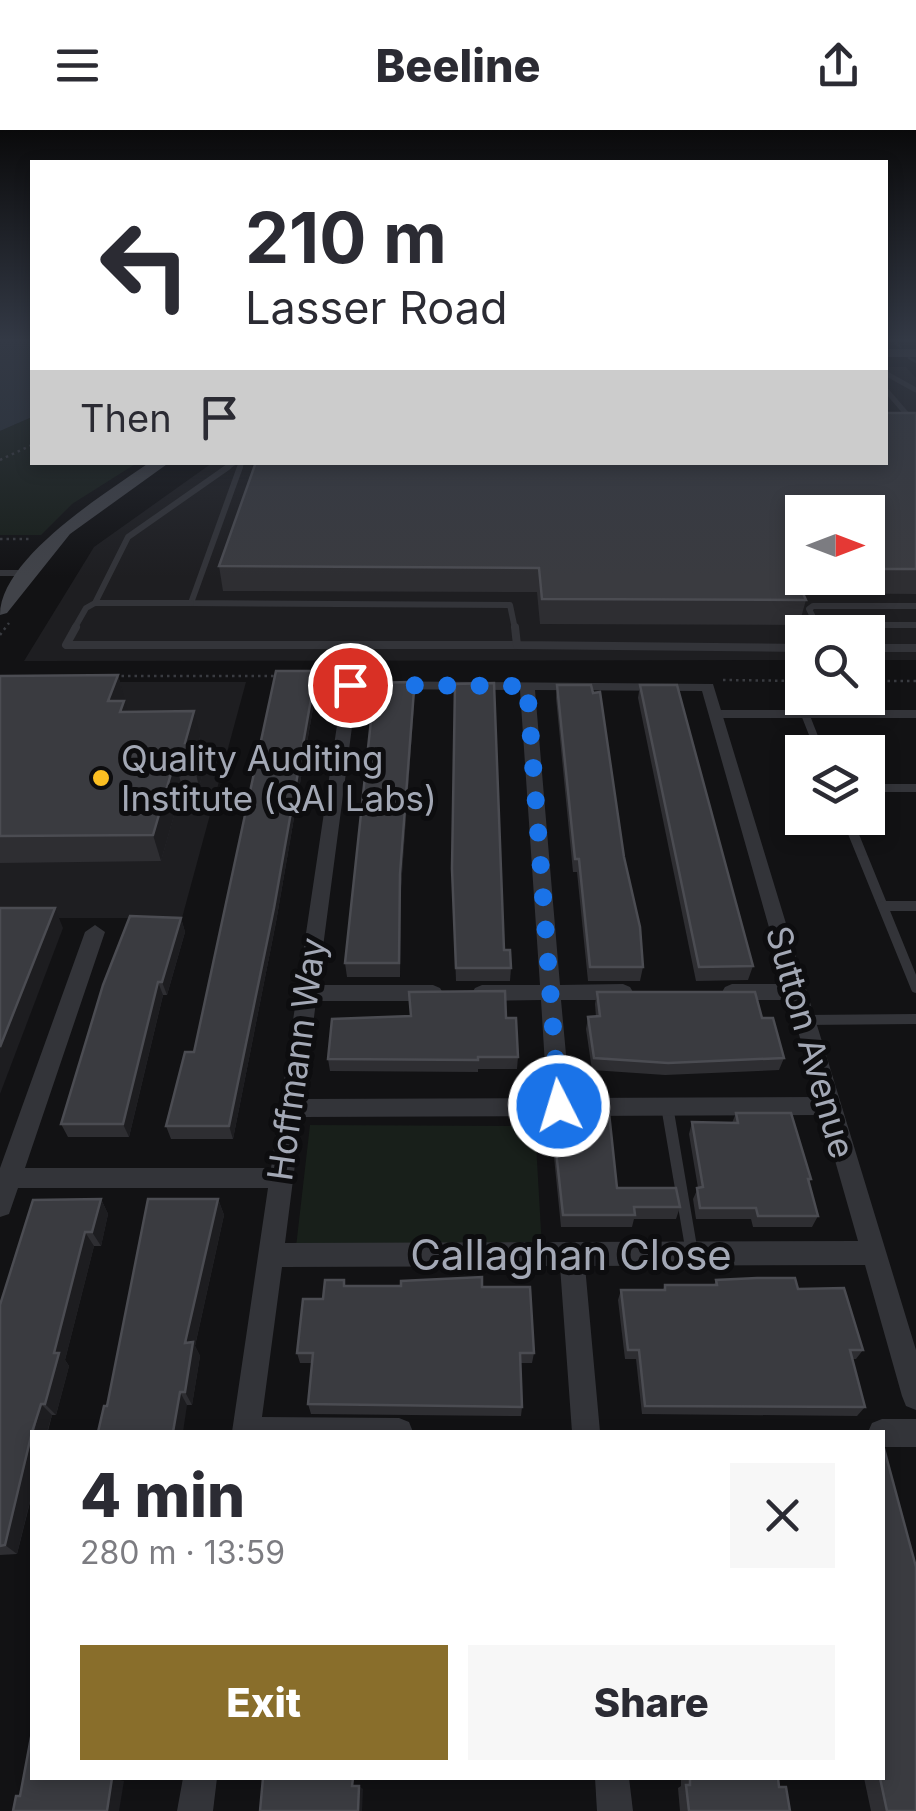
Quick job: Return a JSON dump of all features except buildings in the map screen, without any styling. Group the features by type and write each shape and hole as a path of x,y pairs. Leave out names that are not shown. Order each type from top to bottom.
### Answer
{"street":[{"path":"0,610 64,530 158,465"},
{"name":"Hoffmann Way","path":"246,1430 350,685 527,686"},
{"path":"527,686 559,1106"},
{"name":"Sutton Avenue","path":"527,686 708,687 916,1396"},
{"path":"0,1206 5,1178 95,932"},
{"path":"305,993 644,992"},
{"path":"701,992 796,992"},
{"path":"289,1108 830,1106"},
{"path":"5,1178 280,1178"},
{"name":"Callaghan Close","path":"269,1255 873,1253"},
{"path":"572,1255 586,1430"},
{"path":"885,1433 916,1433"},
{"path":"196,1811 200,1780"},
{"path":"612,1780 614,1811"}],"lane":[{"path":"95,603 128,537 230,465"},
{"path":"191,604 241,465"},
{"path":"0,573 28,574"},
{"path":"517,646 510,605 95,603 86,608 66,645 785,648"},
{"path":"812,615 809,608 813,606 916,606"},
{"path":"885,626 916,625"},
{"path":"885,648 916,648"},
{"path":"716,714 785,714"},
{"path":"885,714 916,714"},
{"path":"885,788 916,788"},
{"path":"854,835 916,988"},
{"path":"883,906 916,906"},
{"path":"804,1020 916,1019"},
{"path":"667,1106 692,1253"}],"path":[{"path":"0,460 30,446"},
{"path":"0,539 42,538"},
{"path":"885,681 916,682"}],"shaded area":[{"path":"0,420 24,420 0,431"},
{"path":"30,420 30,465 134,465 72,504 41,535 0,535 0,431"},
{"path":"888,420 916,420 916,660 885,660 885,615 785,615 785,660 24,661 94,547 209,465 888,465"},
{"path":"0,682 246,682 182,918 0,918"},
{"path":"310,1125 535,1126 542,1248 296,1247"}],"place":[{"name":"Quality Auditing Institute (QAI Labs)","path":"101,778"}],"route":[{"path":"350,685 527,686 559,1106"}]}
